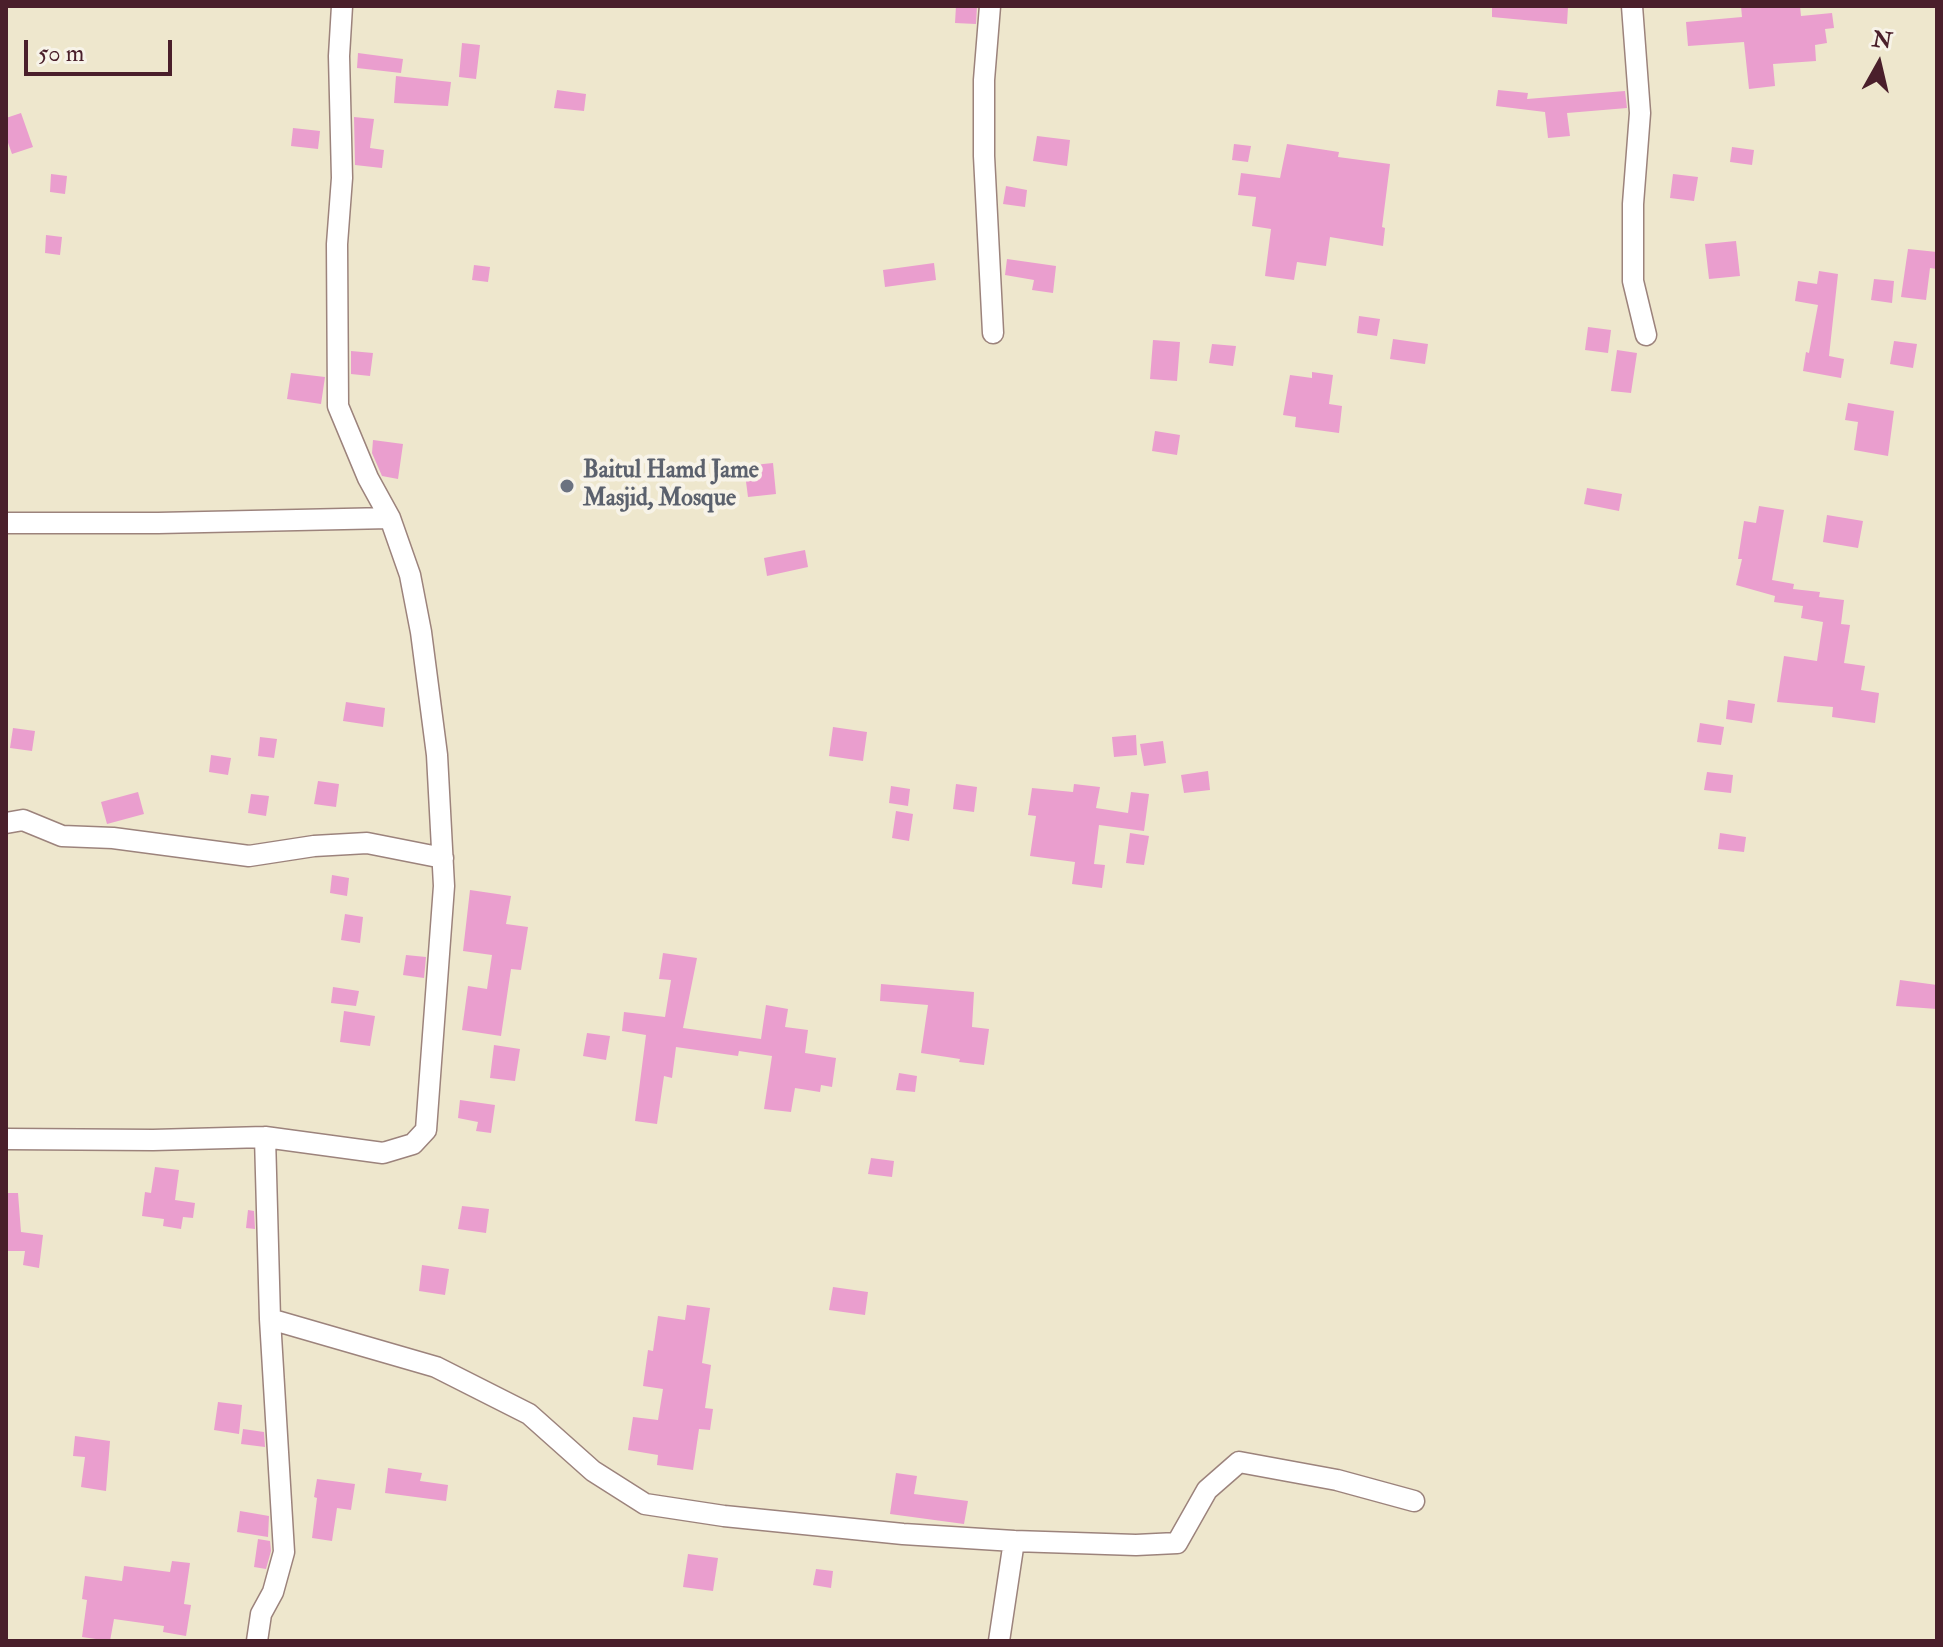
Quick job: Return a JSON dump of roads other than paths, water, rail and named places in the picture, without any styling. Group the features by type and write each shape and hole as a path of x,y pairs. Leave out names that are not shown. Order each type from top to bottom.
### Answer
{"street":[{"path":"6,1139 265,1137 383,1153 413,1144 426,1130 444,886 437,755 421,632 410,575 390,518 368,478 338,406 337,244 342,178 339,56 342,6"},
{"path":"990,6 984,80 984,156 993,333"},
{"path":"1632,6 1640,113 1633,204 1633,281 1646,335"},
{"path":"6,523 390,518"},
{"path":"6,823 23,820 62,836 113,838 249,856 314,846 367,843 443,858"},
{"path":"257,1641 261,1614 273,1592 284,1552 270,1319 265,1137"},
{"path":"270,1319 436,1367 529,1414 593,1471 645,1504 769,1521 1014,1541 1177,1543 1207,1490 1239,1462 1337,1480 1414,1501"},
{"path":"999,1641 1014,1541"}],"place":[{"name":"Baitul Hamd Jame Masjid, Mosque","path":"567,486"}]}
